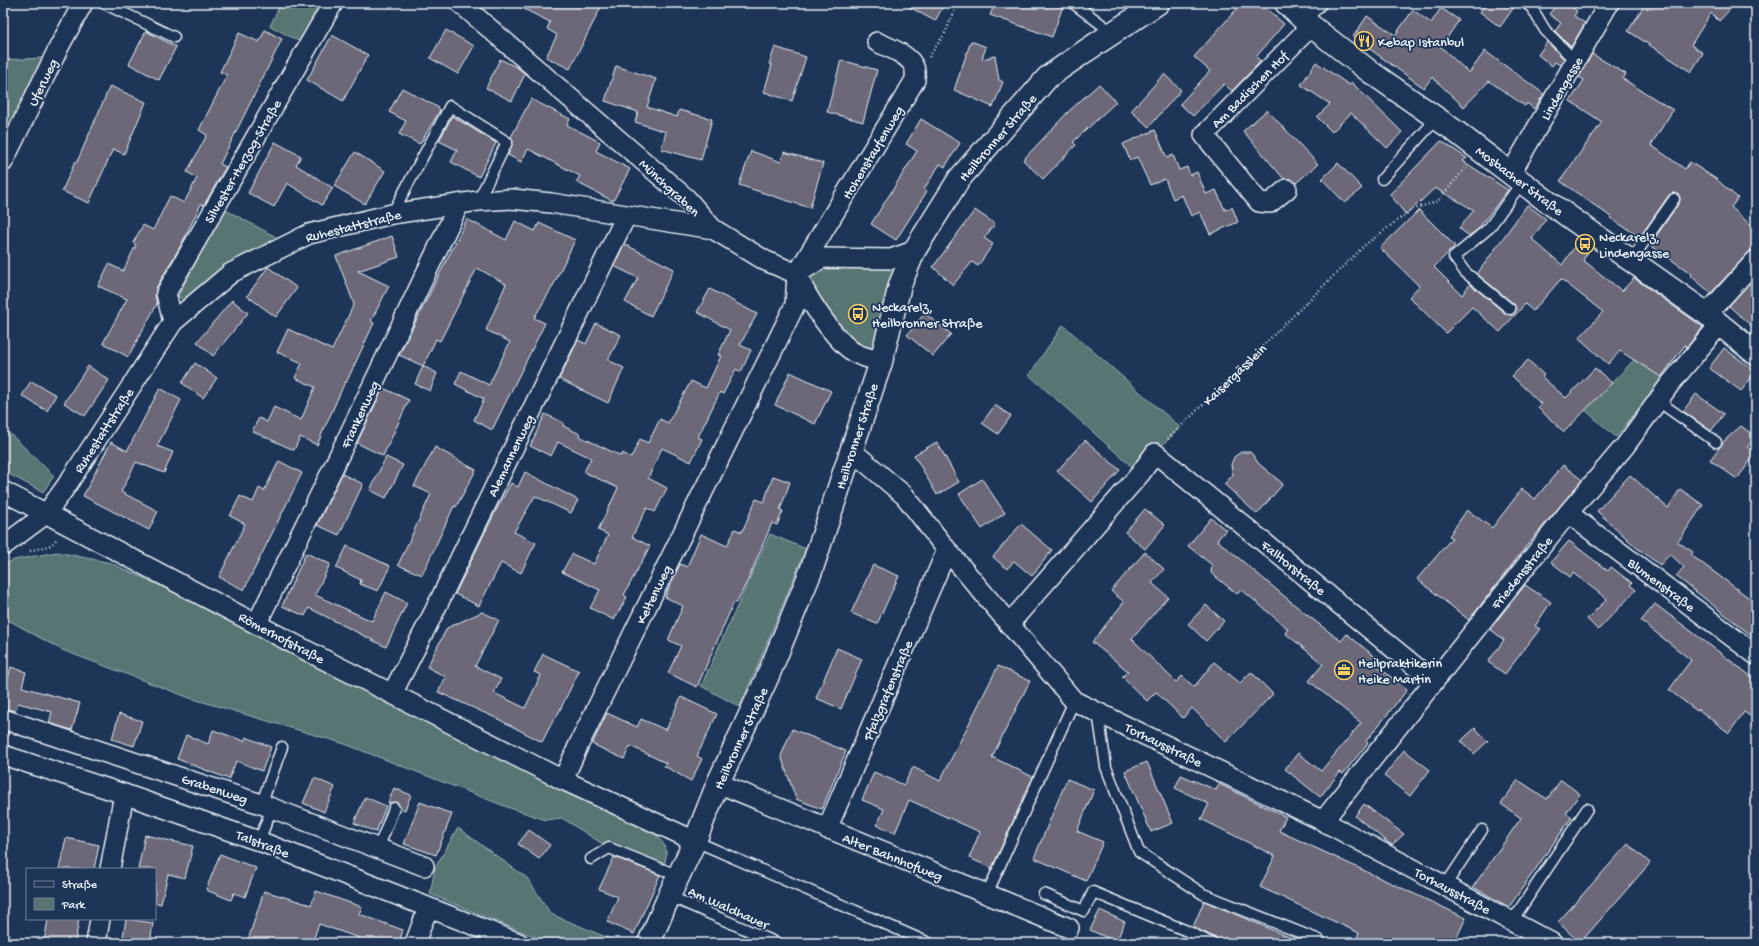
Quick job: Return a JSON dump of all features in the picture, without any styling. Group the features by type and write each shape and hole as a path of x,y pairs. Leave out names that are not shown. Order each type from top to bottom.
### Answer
{"street":[{"name":"Uferweg","path":"3,162 60,45 84,3"},
{"name":"Silvester-Herzog-Straße","path":"173,322 166,293 333,3"},
{"name":"Münchgraben","path":"460,3 686,198 712,229 766,261 797,274"},
{"name":"Mosbacher Straße","path":"1286,3 1308,24 1369,71 1437,118 1517,178 1714,318 1756,354"},
{"name":"Lindengasse","path":"1517,178 1576,62 1609,3"},
{"name":"Heilbronner Straße","path":"650,943 669,896 695,841 718,783 768,678 812,571 881,362 900,285 914,250 959,179 1048,78 1154,4"},
{"name":"Am Badischen Hof","path":"1287,189 1270,203 1259,202 1204,135 1308,24"},
{"path":"877,42 906,57 914,67"},
{"name":"Hohenstaufenweg","path":"797,274 916,80 914,67"},
{"name":"Ruhestattstraße","path":"3,546 46,514 67,485 173,322 231,273 308,234 392,214 478,201 520,200 551,203 712,229"},
{"name":"Frankenweg","path":"257,623 459,204"},
{"name":"Alemannenweg","path":"392,694 434,612 626,216"},
{"path":"881,362 855,353 839,339 802,288 797,274 822,258 891,259 914,250"},
{"name":"Friedensstraße","path":"1323,821 1568,513 1625,446 1756,260"},
{"name":"Keltenweg","path":"563,780 579,744 795,305 797,274"},
{"name":"Torhausstraße","path":"851,450 905,496 947,550 1074,701 1323,821 1552,943"},
{"path":"1009,624 1140,474 1155,453"},
{"name":"Falltorstraße","path":"1155,453 1433,681"},
{"name":"Römerhofstraße","path":"3,491 392,694 563,780"},
{"name":"Blumenstraße","path":"1568,513 1756,656"},
{"name":"Pfalzgrafenstraße","path":"827,829 947,550"},
{"name":"Grabenweg","path":"3,719 268,806 424,866"},
{"name":"Talstraße","path":"3,755 124,794 259,841 519,943"},
{"path":"563,780 695,841"},
{"name":"Alter Bahnhofweg","path":"718,783 1069,928"},
{"path":"110,868 124,794"},
{"path":"415,943 428,908"},
{"path":"96,943 100,920"}],"lane":[{"path":"103,3 174,37"},
{"path":"1073,3 1113,33"},
{"path":"1308,24 1322,3"},
{"path":"1526,3 1532,8 1545,30 1576,62"},
{"path":"392,214 450,106 507,142 478,201"},
{"path":"1382,179 1437,118"},
{"path":"1510,309 1465,272 1454,257 1489,228 1517,178"},
{"path":"1632,259 1674,199"},
{"path":"1658,401 1716,442"},
{"path":"987,894 1074,701"},
{"path":"1098,712 1106,767 1139,852 1202,894 1319,940 1318,943"},
{"path":"259,841 268,806 265,794 282,747"},
{"path":"378,848 394,808"},
{"path":"1512,921 1587,809"},
{"path":"1445,886 1482,830"},
{"path":"695,841 929,943"},
{"path":"591,859 609,848 679,876"},
{"path":"1044,894 1084,911 1093,892 1187,931 1211,943"},
{"name":"Am Waldhauer","path":"669,896 777,943"}],"path":[{"path":"914,67 923,64 935,50 945,33 958,3"},
{"name":"Kaisergässlein","path":"1155,453 1365,245 1411,210 1438,201 1480,150"},
{"path":"24,552 52,545 69,525"}],"green space":[{"path":"281,3 333,3 308,46 270,26"},
{"path":"44,58 3,146 3,60"},
{"path":"224,209 276,237 231,271 183,300 178,296"},
{"path":"914,251 881,362 855,353 802,288 822,258"},
{"path":"1063,325 1180,427 1155,453 1140,474 1029,375"},
{"path":"1634,360 1663,378 1616,437 1585,410"},
{"path":"3,427 54,476 43,492 3,471"},
{"path":"770,534 806,549 740,707 701,686"},
{"path":"57,552 111,563 253,629 650,829 659,838 666,850 663,867 609,848 562,818 546,820 507,807 345,744 190,698 62,650 3,617 3,565 14,560"},
{"path":"458,828 527,878 551,914 620,943 550,943 430,894 435,868"}],"building":[{"path":"512,3 603,3 570,69 546,57 557,35 547,29 550,22"},
{"path":"902,3 945,3 935,21"},
{"path":"995,3 1064,3 1052,37 990,15"},
{"path":"1242,3 1260,3 1284,24 1256,57 1261,61 1232,91 1224,84 1193,116 1180,104 1210,71 1194,57"},
{"path":"1486,3 1517,3 1500,27 1480,12"},
{"path":"1558,3 1566,3 1577,11 1574,16 1585,23 1571,47 1555,31 1561,23 1549,14"},
{"path":"1646,3 1736,3 1719,21 1711,13 1691,45 1703,53 1691,72 1628,31"},
{"path":"1441,8 1459,20 1441,47 1469,73 1485,51 1544,94 1534,109 1527,103 1525,106 1489,81 1464,107 1432,77 1424,88 1353,37 1367,16 1395,35 1413,10 1431,23"},
{"path":"265,30 282,39 220,164 226,167 204,205 201,204 181,245 156,288 155,296 157,304 128,357 103,343 127,299 98,286 109,264 123,271 136,245 133,243 143,225 153,230 170,196 184,203 197,178 187,172 207,135 199,130 227,75 220,72 239,33 259,42"},
{"path":"446,30 474,46 458,74 430,58"},
{"path":"146,31 176,47 159,80 129,64"},
{"path":"332,35 368,55 343,101 307,80"},
{"path":"971,41 986,47 982,59 995,56 999,80 1003,82 993,107 954,90"},
{"path":"1547,42 1564,59 1560,65 1555,62 1552,66 1538,55"},
{"path":"775,47 806,57 792,101 764,92 772,65 769,64"},
{"path":"1592,54 1626,74 1623,79 1673,110 1651,145 1685,169 1690,162 1716,179 1738,198 1731,207 1756,230 1756,249 1748,253 1711,293 1691,276 1692,274 1650,245 1679,203 1680,199 1678,194 1674,193 1669,195 1640,237 1610,218 1611,217 1560,181 1602,122 1570,101 1584,80 1579,77"},
{"path":"500,59 518,68 525,74 512,101 486,88"},
{"path":"841,60 877,70 863,122 827,112"},
{"path":"1316,62 1349,85 1352,83 1402,132 1387,148 1351,113 1332,132 1317,117 1330,104 1301,85"},
{"path":"616,66 656,79 647,107 677,117 679,110 712,119 701,160 661,149 666,132 635,122 638,112 605,101"},
{"path":"1164,74 1181,90 1149,127 1131,111"},
{"path":"1099,84 1116,102 1073,142 1076,145 1043,179 1023,160 1068,112"},
{"path":"110,86 146,102 124,154 113,149 89,203 62,191 75,162 77,162"},
{"path":"402,88 439,108 440,110 420,144 399,134 406,121 389,112"},
{"path":"531,99 570,119 567,125 600,142 596,151 630,169 613,201 576,182 580,176 528,149 521,162 508,155 513,142 511,137"},
{"path":"1267,110 1318,164 1296,183 1290,179 1284,179 1243,131"},
{"path":"452,116 496,143 479,177 451,162 457,150 439,141"},
{"path":"921,119 960,143 945,167 940,164 924,189 927,191 896,240 871,224 917,151 906,144"},
{"path":"1155,130 1167,158 1173,155 1179,170 1187,167 1190,175 1197,172 1206,194 1216,190 1225,210 1232,207 1238,222 1210,234 1200,212 1191,216 1182,195 1173,199 1165,179 1150,185 1137,157 1130,160 1123,144"},
{"path":"1441,141 1467,158 1463,161 1508,190 1477,230 1469,236 1459,228 1474,210 1435,188 1406,215 1390,194"},
{"path":"275,142 301,156 296,165 333,188 322,205 287,183 274,207 248,193"},
{"path":"751,151 781,162 784,152 823,163 810,208 739,185"},
{"path":"355,152 385,171 365,204 334,186"},
{"path":"1338,163 1362,188 1345,203 1322,179"},
{"path":"1527,205 1546,219 1532,239 1562,265 1580,239 1591,247 1583,260 1622,291 1634,278 1703,327 1687,347 1685,345 1661,377 1620,351 1608,364 1579,338 1603,312 1561,279 1533,311 1525,304 1500,332 1472,307 1446,333 1409,297 1419,286 1380,248 1419,210 1455,246 1434,267 1462,295 1470,284 1506,314 1512,315 1516,310 1514,304 1477,274"},
{"path":"975,210 995,224 984,238 993,244 978,266 972,262 953,285 933,267"},
{"path":"467,219 506,240 515,221 535,231 539,223 575,240 553,286 534,318 545,323 492,430 474,420 484,399 455,384 461,371 489,385 510,342 486,330 506,284 477,268 440,341 436,339 423,366 399,355"},
{"path":"392,236 399,257 358,271 389,286 371,321 374,323 346,383 345,382 317,445 300,437 294,450 252,431 259,418 267,422 274,407 301,420 315,387 295,378 302,363 277,352 288,329 332,350 354,304 336,256"},
{"path":"624,244 674,269 651,316 625,302 638,278 614,266"},
{"path":"268,267 297,288 276,317 247,296"},
{"path":"1756,276 1756,330 1729,306"},
{"path":"710,289 757,314 740,345 751,350 741,372 736,369 723,394 720,392 698,437 702,439 691,462 662,448 648,478 667,488 655,512 647,508 632,537 650,546 624,595 627,597 614,620 590,608 600,590 562,572 572,554 594,564 608,535 598,530 618,488 584,472 591,458 558,442 551,456 530,446 545,414 564,423 563,426 580,434 579,436 621,456 623,453 631,458 640,439 648,443 660,419 668,423 691,381 706,388 721,356 718,355 730,330 697,312"},
{"path":"232,300 248,313 213,356 197,342"},
{"path":"925,313 951,334 933,356 907,335"},
{"path":"596,323 621,335 608,360 624,368 608,403 559,379 578,340 586,344"},
{"path":"1724,348 1756,372 1741,391 1709,368"},
{"path":"1528,360 1544,375 1542,377 1566,398 1595,368 1612,383 1564,432 1538,408 1541,404 1512,376"},
{"path":"195,363 217,378 203,398 182,383"},
{"path":"88,366 109,380 85,416 64,403"},
{"path":"423,366 437,373 430,391 415,384"},
{"path":"790,372 831,391 815,424 775,405"},
{"path":"31,381 56,395 47,411 22,396"},
{"path":"160,388 181,400 157,446 173,452 164,473 136,462 121,492 158,511 149,530 83,496 111,442 127,451"},
{"path":"383,388 409,400 383,456 357,443"},
{"path":"1696,394 1724,414 1711,431 1683,411"},
{"path":"995,405 1011,416 998,434 982,423"},
{"path":"1741,426 1756,437 1756,439 1747,447 1756,453 1737,479 1710,460 1725,440"},
{"path":"1085,440 1120,470 1092,502 1057,471"},
{"path":"937,442 959,482 937,495 914,455"},
{"path":"435,447 476,470 456,507 454,506 422,575 398,565 431,494 414,486"},
{"path":"1241,452 1250,452 1258,463 1283,484 1257,514 1224,484 1233,475 1231,465 1234,457"},
{"path":"386,457 403,465 386,498 370,490"},
{"path":"279,461 302,473 244,590 219,577 245,524 230,516 240,496 253,502 259,488 264,491"},
{"path":"1563,465 1582,480 1528,544 1469,620 1417,579 1452,538 1449,536 1467,510 1492,528 1522,489 1535,499"},
{"path":"525,472 578,500 571,513 535,496 514,532 536,543 521,573 501,563 479,606 455,594 495,512 511,483 518,487"},
{"path":"342,474 363,484 339,535 317,525"},
{"path":"1630,475 1668,508 1680,489 1703,505 1678,542 1693,552 1691,555 1756,603 1756,639 1676,576 1684,567 1670,554 1660,565 1637,548 1597,511"},
{"path":"773,476 790,482 780,510 783,511 777,525 772,523 748,580 736,603 734,602 697,687 668,673 681,646 668,640 683,606 665,597 680,564 687,567 701,534 727,546 735,529 742,532 756,499 764,502"},
{"path":"982,479 1005,513 982,529 959,494"},
{"path":"1145,509 1165,525 1145,549 1125,532"},
{"path":"1211,518 1226,530 1217,540 1302,611 1341,641 1347,634 1379,660 1375,664 1407,690 1366,741 1368,743 1343,774 1340,772 1320,797 1285,769 1298,753 1321,771 1361,723 1309,681 1323,664 1285,633 1288,629 1241,589 1237,594 1211,573 1212,565 1188,546"},
{"path":"1021,524 1052,550 1032,576 1014,561 1007,569 993,557"},
{"path":"1569,541 1608,571 1611,567 1632,583 1630,585 1636,590 1598,630 1587,619 1607,599 1573,573 1570,577 1551,562"},
{"path":"347,546 390,566 378,591 360,584 361,580 336,568"},
{"path":"1145,552 1164,569 1152,583 1168,597 1132,639 1176,682 1182,676 1194,687 1214,662 1240,683 1251,672 1273,694 1226,742 1192,708 1183,718 1156,692 1147,701 1122,677 1128,671 1092,642 1124,602 1111,591"},
{"path":"306,553 330,564 315,595 372,621 386,592 407,603 386,647 309,608 305,616 282,606"},
{"path":"873,565 899,576 877,624 851,613"},
{"path":"1525,585 1551,602 1535,626 1540,629 1505,674 1488,662 1504,640 1490,629"},
{"path":"1655,604 1756,680 1756,720 1744,712 1729,733 1698,709 1697,711 1669,690 1691,660 1641,621"},
{"path":"1206,605 1224,621 1206,641 1188,624"},
{"path":"482,612 499,620 475,666 501,679 494,693 525,708 541,675 534,672 543,654 579,671 556,718 555,717 542,742 498,719 438,692 446,677 427,667 447,628"},
{"path":"837,648 862,659 841,709 816,698"},
{"path":"998,666 1030,681 992,757 1033,777 992,868 969,858 980,832 909,800 895,833 877,825 884,809 862,800 874,772 904,785 913,767 940,781"},
{"path":"11,667 26,672 22,687 80,703 72,730 49,723 52,712 18,703 15,711 3,708 3,681 7,682"},
{"path":"681,697 717,714 697,756 702,759 691,781 664,766 666,763 630,746 624,759 592,744 607,713 637,727 641,719 666,730"},
{"path":"119,714 142,721 134,746 112,739"},
{"path":"1475,728 1488,741 1474,754 1461,741"},
{"path":"792,729 846,751 822,809 796,799 781,756"},
{"path":"213,730 244,741 246,737 271,747 262,771 236,761 229,779 177,759 186,735 208,744"},
{"path":"3,731 9,733 7,739 3,738"},
{"path":"1404,750 1430,770 1410,796 1384,776"},
{"path":"1147,762 1173,823 1151,832 1125,771"},
{"path":"1181,775 1216,790 1219,784 1286,817 1279,831 1466,918 1454,943 1354,943 1359,933 1260,887 1275,856 1201,819 1209,804 1175,788"},
{"path":"314,778 335,787 324,812 303,803"},
{"path":"1067,779 1094,790 1077,831 1103,842 1086,881 1034,858"},
{"path":"1518,780 1547,799 1561,780 1580,794 1566,813 1572,817 1509,907 1473,887 1521,818 1501,804"},
{"path":"394,788 411,795 405,810 400,808 397,802 388,803"},
{"path":"365,797 386,806 376,832 354,823"},
{"path":"420,802 452,814 436,855 404,844"},
{"path":"1364,804 1404,834 1392,845 1390,844 1355,816"},
{"path":"529,830 550,845 539,859 518,844"},
{"path":"145,835 193,846 185,878 168,874 161,904 156,903 156,868 138,868"},
{"path":"66,838 99,845 94,868 59,868"},
{"path":"1628,844 1650,863 1580,943 1558,922"},
{"path":"220,854 256,868 245,897 234,893 231,900 206,890"},
{"path":"614,857 660,875 634,934 607,922 618,897 599,889"},
{"path":"264,891 311,905 316,891 362,907 359,914 403,930 399,943 357,943 359,938 319,924 312,943 247,943"},
{"path":"1204,901 1303,943 1217,943 1214,937 1193,927"},
{"path":"1100,910 1125,922 1116,942 1090,930"},
{"path":"48,920 79,920 75,943 44,943"},
{"path":"126,920 153,923 150,943 122,943"}],"place":[{"name":"Kebap Istanbul","path":"1364,41"},
{"name":"Neckarelz, Lindengasse","path":"1585,244"},
{"name":"Neckarelz, Heilbronner Straße","path":"858,314"},
{"name":"Heilpraktikerin Heike Martin","path":"1344,670"}]}
